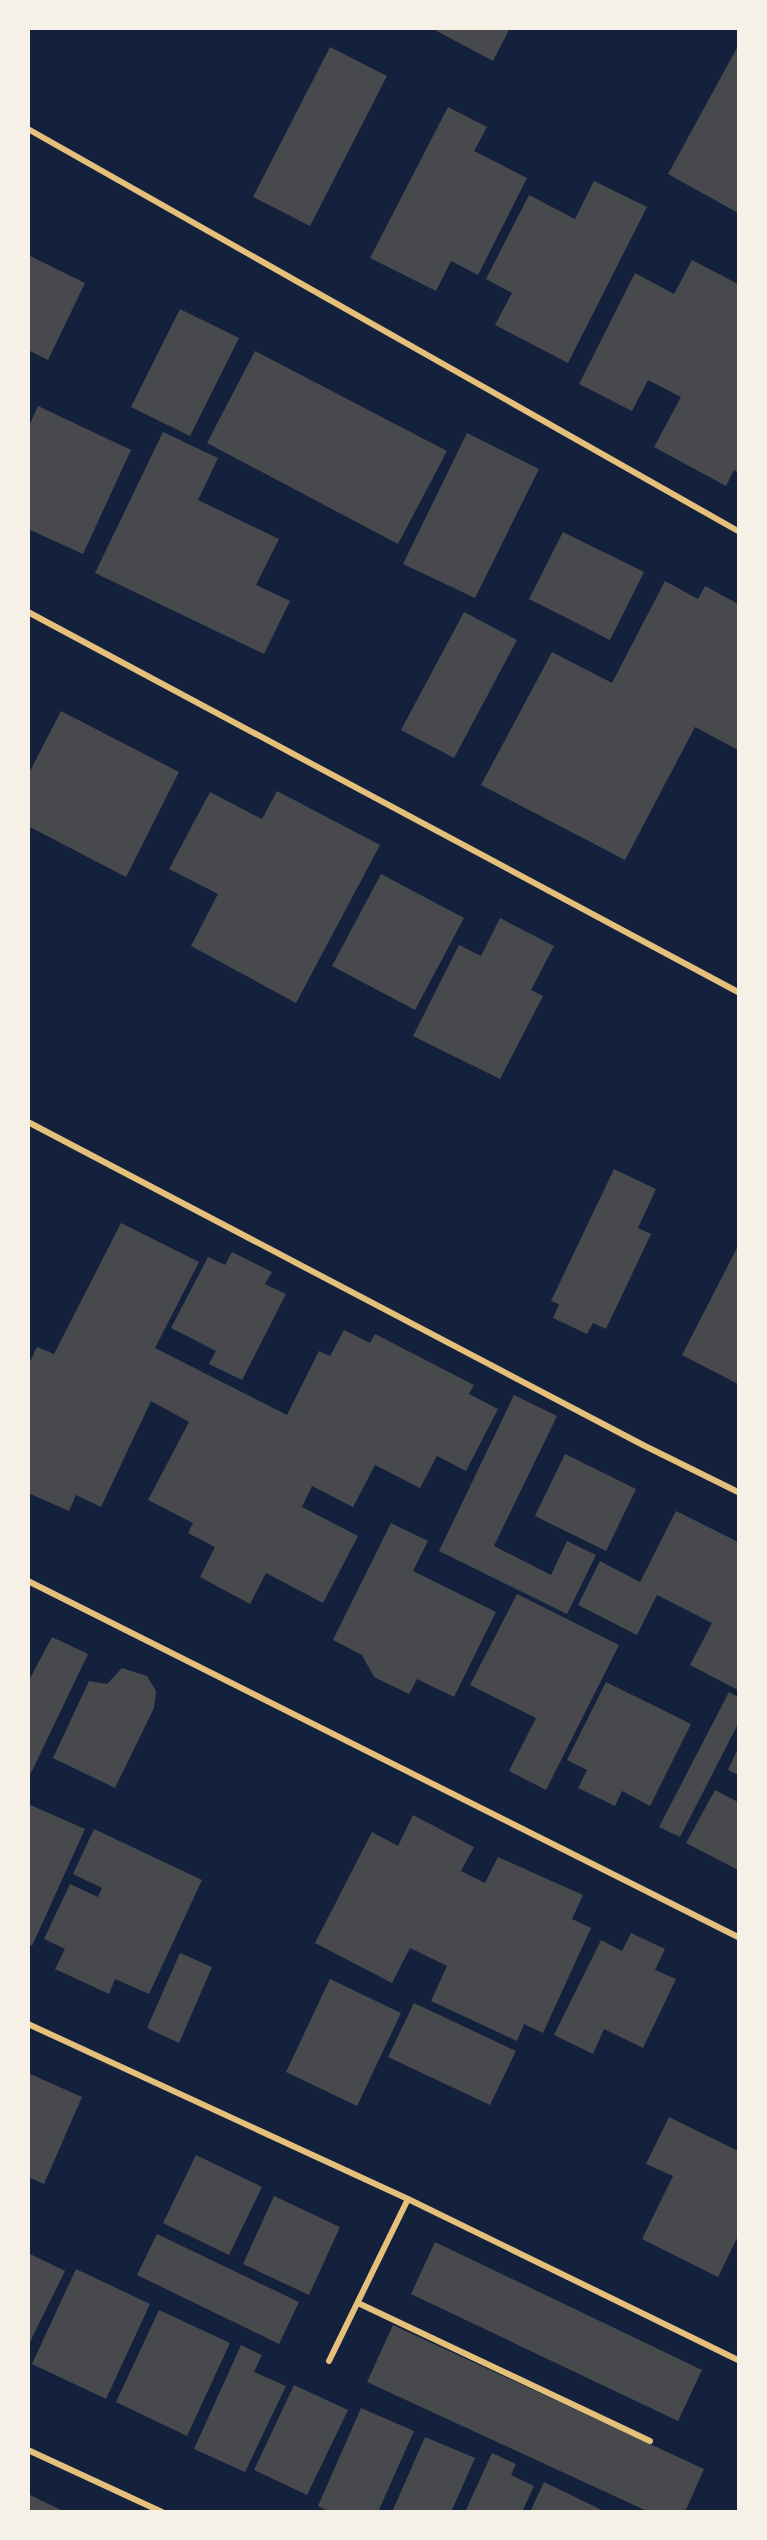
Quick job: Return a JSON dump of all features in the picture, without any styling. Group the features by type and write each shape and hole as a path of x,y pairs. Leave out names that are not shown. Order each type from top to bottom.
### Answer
{"street":[{"path":"28,129 738,531"},
{"path":"28,612 738,992"},
{"path":"28,1122 738,1492"},
{"path":"28,1581 738,1936"},
{"path":"28,2024 408,2199 738,2360"},
{"path":"329,2361 408,2199"},
{"path":"358,2303 650,2441"},
{"path":"28,2450 162,2511"}],"building":[{"path":"431,28 510,28 493,61"},
{"path":"738,46 738,213 668,174"},
{"path":"330,47 387,76 310,226 253,197"},
{"path":"448,107 487,127 474,151 527,178 478,275 451,261 436,291 370,258"},
{"path":"594,181 647,207 568,363 495,325 512,293 486,279 529,195 575,219"},
{"path":"28,255 85,283 48,360 28,350"},
{"path":"692,260 738,284 738,473 734,470 726,486 654,447 681,397 648,380 632,411 579,384 635,273 674,294"},
{"path":"180,309 239,338 190,436 131,407"},
{"path":"255,351 447,451 398,544 207,443"},
{"path":"38,406 131,450 83,554 28,529 28,428"},
{"path":"163,432 218,458 198,500 279,539 256,585 290,601 264,654 95,573"},
{"path":"467,433 539,469 475,598 403,564"},
{"path":"563,532 644,572 610,640 529,599"},
{"path":"665,581 698,599 705,586 738,604 738,750 695,727 625,860 481,785 552,652 612,683"},
{"path":"464,612 517,640 454,758 401,730"},
{"path":"61,711 179,772 126,877 28,826 28,775"},
{"path":"277,791 380,845 296,1003 191,946 218,894 169,869 210,792 262,819"},
{"path":"381,874 464,918 415,1010 332,966"},
{"path":"500,918 554,946 531,990 543,996 500,1079 413,1036 459,945 481,956"},
{"path":"614,1169 656,1189 638,1228 651,1234 606,1329 593,1323 587,1334 553,1318 559,1304 551,1301"},
{"path":"121,1223 199,1262 155,1348 287,1415 319,1351 330,1356 344,1330 370,1343 375,1334 474,1385 469,1394 498,1409 466,1471 437,1456 420,1488 375,1465 353,1507 312,1486 302,1507 358,1536 323,1603 266,1573 250,1604 200,1577 215,1547 188,1533 193,1523 148,1500 189,1422 151,1401 101,1507 76,1495 69,1511 28,1493 28,1366 37,1347 54,1354"},
{"path":"738,1246 738,1384 682,1355"},
{"path":"232,1252 272,1272 265,1284 286,1294 242,1380 209,1364 216,1351 171,1328 208,1257 225,1265"},
{"path":"514,1395 557,1416 494,1546 551,1575 567,1541 596,1555 567,1614 439,1551"},
{"path":"565,1454 636,1489 606,1551 535,1516"},
{"path":"676,1511 738,1542 738,1690 690,1665 712,1623 657,1595 637,1635 578,1605 600,1561 640,1582"},
{"path":"391,1523 428,1541 413,1571 496,1612 454,1697 417,1679 409,1694 374,1677 362,1655 333,1640"},
{"path":"517,1594 619,1645 546,1790 509,1771 536,1718 470,1685"},
{"path":"52,1637 88,1654 31,1773 28,1772 28,1682"},
{"path":"122,1668 147,1676 156,1691 154,1708 115,1788 53,1758 89,1681 107,1684"},
{"path":"606,1682 691,1724 650,1806 622,1791 615,1806 578,1788 587,1770 567,1760"},
{"path":"729,1692 738,1697 738,1724 680,1837 659,1827"},
{"path":"738,1748 738,1775 728,1770"},
{"path":"715,1790 738,1802 738,1870 686,1843"},
{"path":"28,1804 85,1829 32,1946 28,1944"},
{"path":"413,1815 474,1847 461,1871 485,1883 498,1857 583,1895 572,1919 591,1928 543,2033 524,2024 517,2041 431,2001 447,1966 410,1948 392,1983 315,1943 372,1832 398,1846"},
{"path":"94,1829 202,1880 149,1994 115,1979 109,1994 55,1969 65,1949 44,1939 70,1884 98,1897 102,1888 73,1874"},
{"path":"631,1933 665,1949 655,1970 676,1979 643,2048 604,2029 593,2054 554,2035 601,1940 622,1951"},
{"path":"180,1953 212,1967 179,2043 147,2028"},
{"path":"330,1979 401,2013 357,2106 286,2072"},
{"path":"414,2003 516,2051 490,2105 388,2057"},
{"path":"28,2073 82,2097 44,2184 28,2177"},
{"path":"669,2117 738,2151 738,2236 718,2277 642,2239 673,2176 646,2164"},
{"path":"196,2155 262,2187 229,2255 163,2223"},
{"path":"274,2196 340,2227 309,2295 243,2264"},
{"path":"157,2234 299,2302 279,2344 137,2275"},
{"path":"435,2242 702,2370 678,2421 411,2294"},
{"path":"28,2253 65,2271 28,2346"},
{"path":"76,2269 150,2304 106,2399 32,2364"},
{"path":"159,2310 230,2343 187,2436 116,2402"},
{"path":"393,2325 704,2469 685,2512 649,2512 367,2382"},
{"path":"241,2345 262,2355 254,2372 286,2386 245,2472 194,2449"},
{"path":"294,2385 348,2410 307,2495 254,2470"},
{"path":"361,2408 414,2431 378,2512 330,2512 318,2506"},
{"path":"425,2437 475,2458 451,2512 392,2512"},
{"path":"492,2453 516,2464 511,2475 534,2486 522,2512 465,2512"},
{"path":"544,2482 606,2512 530,2512"},
{"path":"28,2494 65,2512 28,2512"}]}
